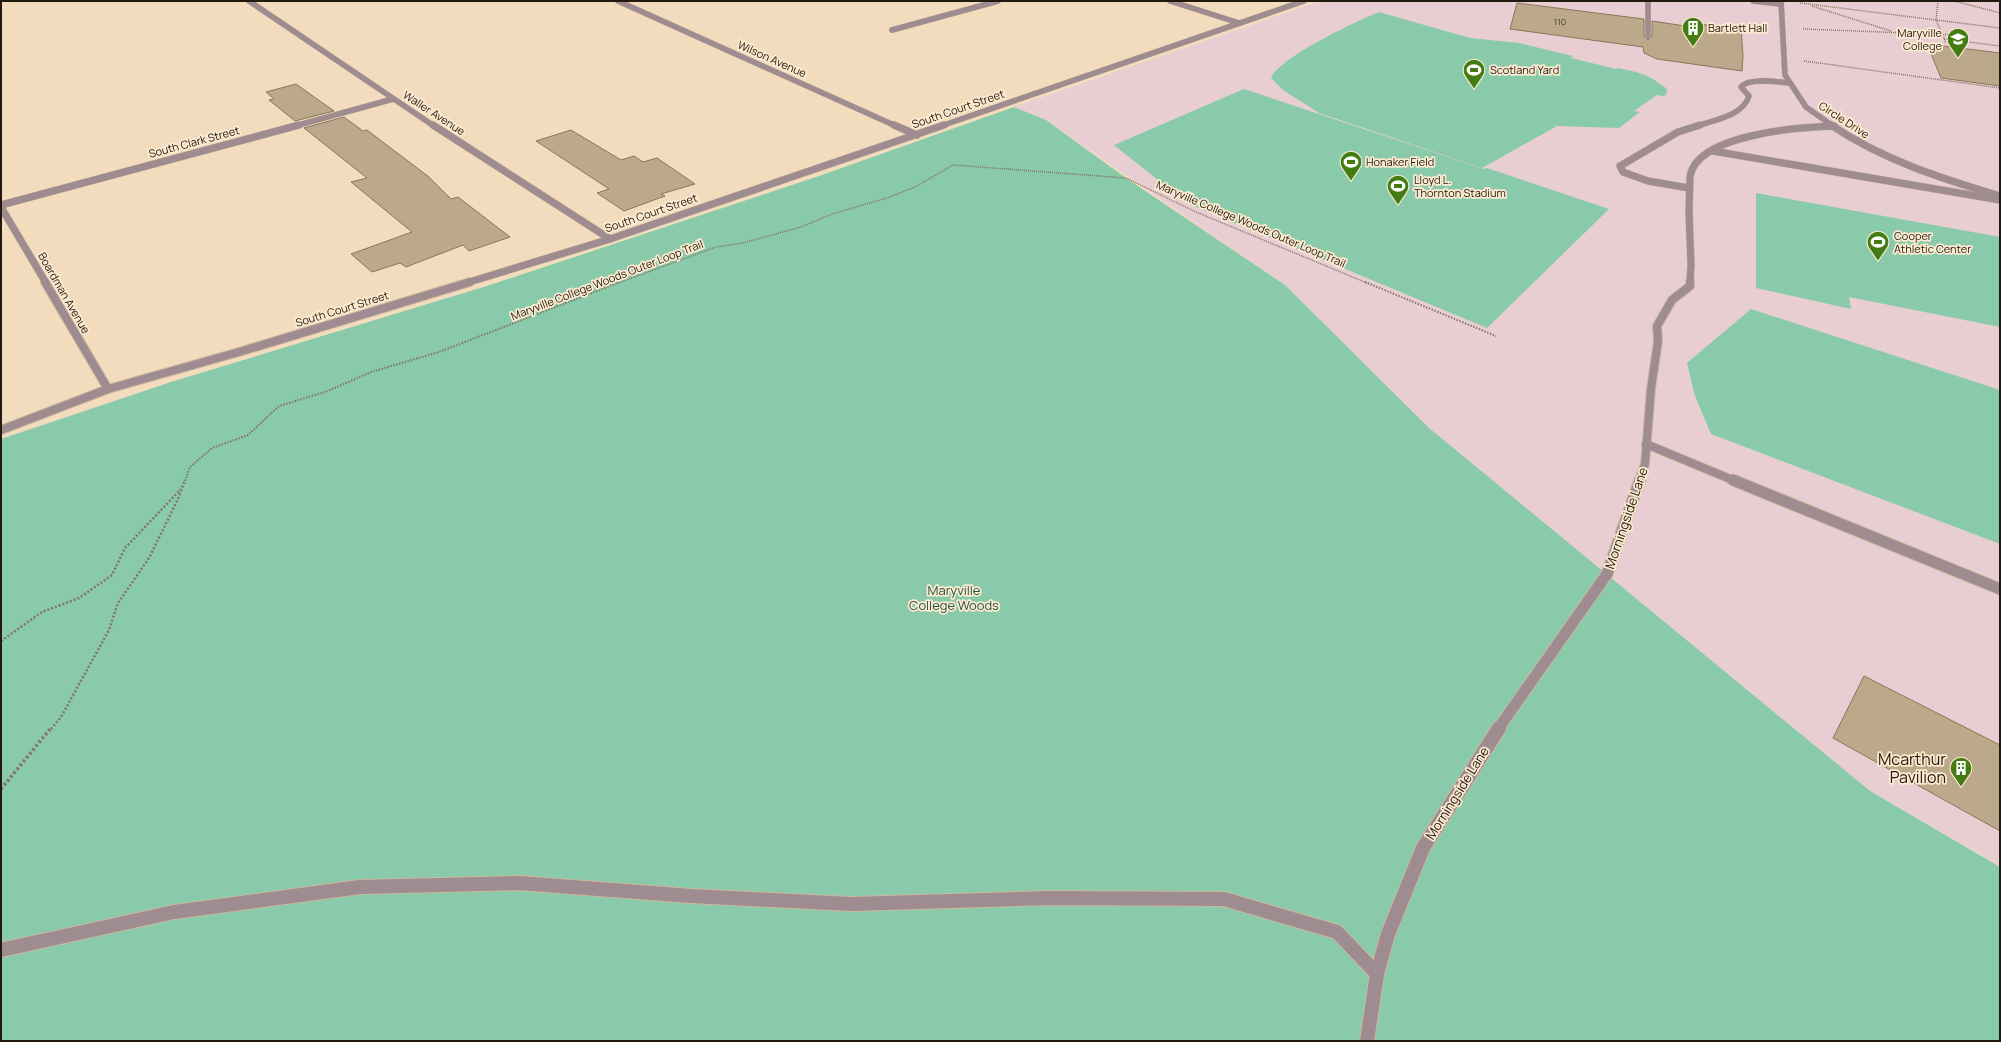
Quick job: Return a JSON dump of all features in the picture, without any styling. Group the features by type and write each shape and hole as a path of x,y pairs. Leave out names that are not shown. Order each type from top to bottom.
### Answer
{"street":[{"name":"Waller Avenue","path":"249,1 393,99 610,239"},
{"name":"Wilson Avenue","path":"618,1 917,135"},
{"path":"892,30 998,1"},
{"path":"1170,1 1240,23"},
{"name":"South Court Street","path":"1,430 108,390 239,352 610,239 917,135 1304,1"},
{"path":"1648,1 1648,36"},
{"path":"1753,1 1781,3"},
{"name":"Circle Drive","path":"1781,3 1785,75 1806,107 1858,143 1935,177 2000,196"},
{"path":"1689,188 1635,178 1623,172 1620,166 1678,132 1736,112 1747,103 1749,96 1741,87 1743,84 1751,82 1789,82"},
{"name":"South Clark Street","path":"1,206 393,99"},
{"name":"Morningside Lane","path":"1367,1041 1377,974 1388,934 1423,848 1494,736 1607,574 1645,464 1650,389 1658,341 1657,326 1672,300 1690,286 1691,260 1687,208 1691,173 1701,160 1713,151 1739,139 1784,129 1834,126"},
{"path":"1713,151 2000,200"},
{"name":"Boardman Avenue","path":"1,206 108,390"},
{"path":"1646,444 2000,589"},
{"path":"1,950 174,912 345,889 368,886 519,882 691,896 851,904 1049,898 1224,899 1337,932 1377,974"}],"path":[{"path":"1938,1 1936,20 1946,43"},
{"path":"1954,1 1976,8 2000,13"},
{"path":"1799,3 2000,28"},
{"path":"1806,4 1896,33"},
{"path":"1782,28 1960,35"},
{"path":"1944,39 2000,46"},
{"path":"1784,58 2000,88"},
{"name":"Maryville College Woods Outer Loop Trail","path":"182,488 190,467 212,448 248,435 279,406 328,391 371,372 439,352 671,262 716,247 743,243 801,227 832,214 887,198 915,187 953,165 1126,178 1196,212 1496,336"},
{"path":"1,641 42,612 79,598 112,575 125,548 182,488"},
{"path":"1,789 61,717 109,630 118,604 149,558 182,488"}],"shaded area":[{"name":"Maryville College","path":"1321,1 2000,1 2000,866 1870,791 1429,428 1285,285 1046,120 1014,107"}],"green space":[{"name":"Scotland Yard","path":"1379,12 1470,38 1519,43 1573,56 1571,58 1639,73 1655,80 1667,89 1666,95 1657,95 1634,111 1640,112 1619,128 1557,126 1482,168 1319,113 1283,90 1271,78 1277,70 1303,50 1354,23"},
{"name":"Lloyd L. Thornton Stadium","path":"1244,89 1609,209 1487,328 1187,203 1114,145"},
{"name":"Maryville College Woods","path":"1014,107 1046,120 1126,178 1285,285 1429,428 1870,791 2000,867 2000,1041 1,1041 1,439 171,382 490,285 819,176"},
{"name":"Cooper Athletic Center","path":"1756,193 2000,237 2000,327 1849,297 1851,309 1756,288"},
{"path":"1751,309 2000,390 2000,544 1711,434 1695,396 1687,363"}],"building":[{"path":"1517,3 1644,19 1644,36 1648,40 1652,36 1652,21 1685,26 1685,23 1741,28 1743,56 1742,71 1657,59 1644,53 1643,47 1510,29"},
{"path":"1927,44 2000,53 2000,86 1941,78"},
{"path":"296,84 334,111 295,121 269,100 274,99 266,92"},
{"path":"344,117 363,131 367,130 429,177 451,199 458,197 510,237 469,251 463,245 406,267 400,263 372,272 351,254 412,232 351,182 367,178 304,128"},
{"path":"571,130 621,160 634,156 643,162 657,158 695,184 661,194 665,196 624,211 597,193 609,189 536,141"},
{"name":"Mcarthur Pavilion","path":"1864,676 2000,745 2000,831 1833,738"}],"place":[{"name":"Bartlett Hall","path":"1693,48"},
{"name":"Maryville College","path":"1958,58"},
{"name":"Scotland Yard","path":"1474,90"},
{"name":"Honaker Field","path":"1351,182"},
{"name":"Lloyd L. Thornton Stadium","path":"1398,206"},
{"name":"Cooper Athletic Center","path":"1878,262"},
{"name":"Mcarthur Pavilion","path":"1961,788"}]}
